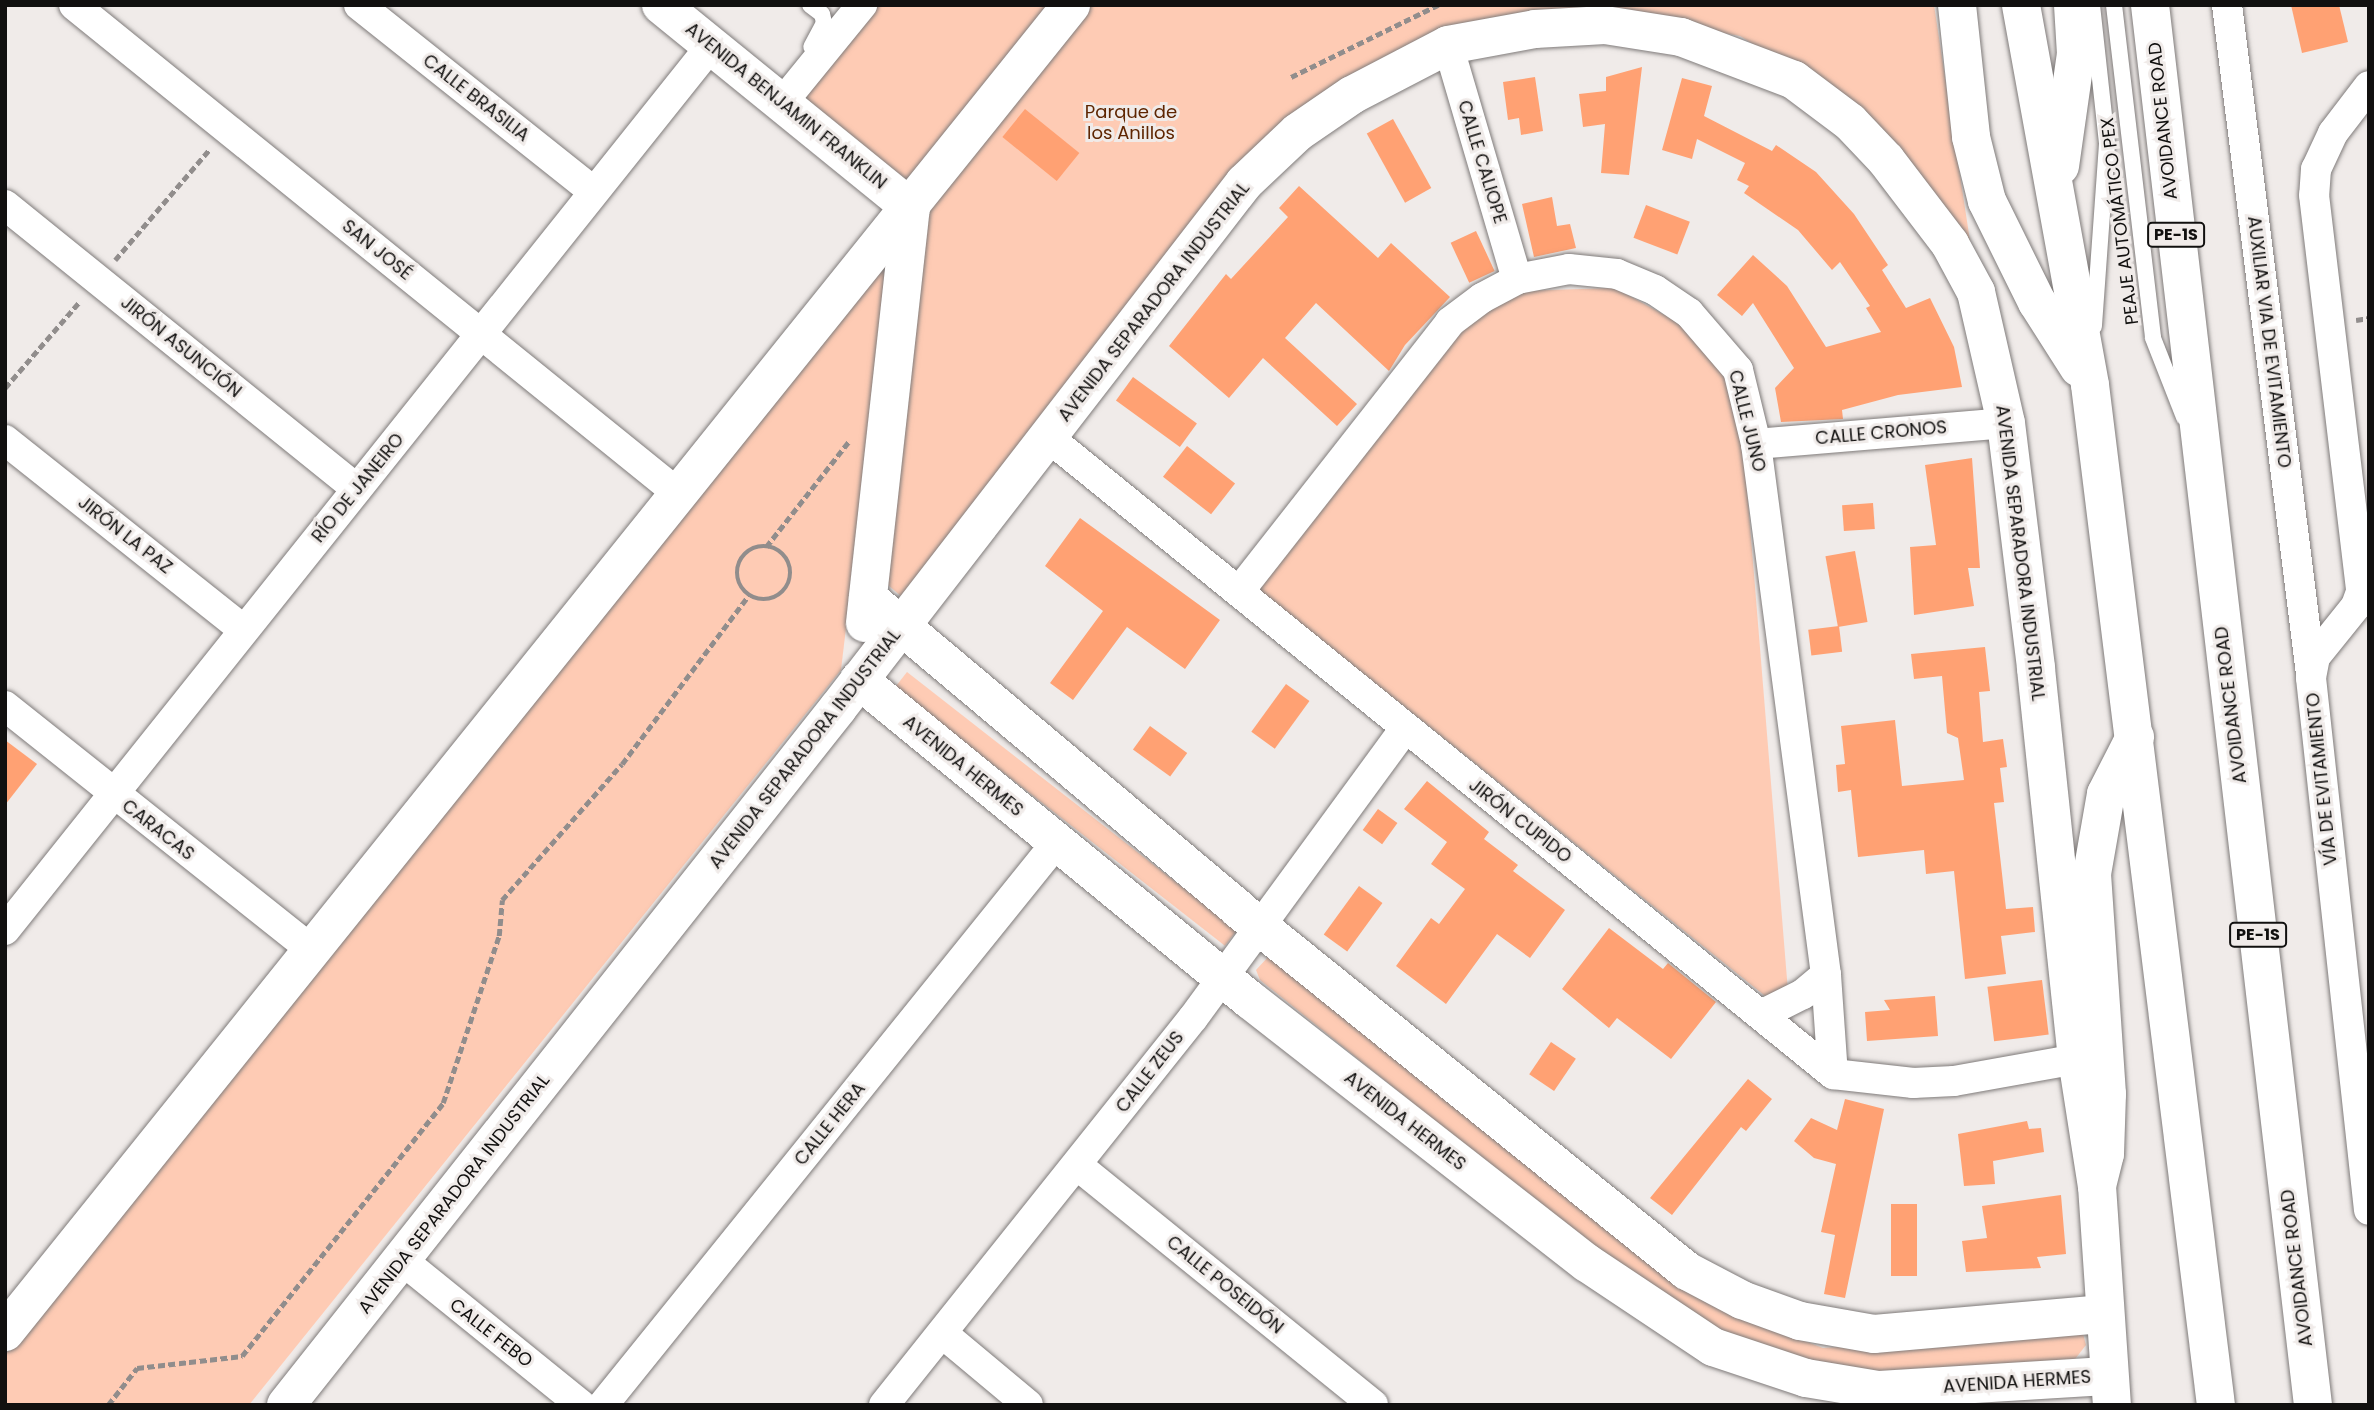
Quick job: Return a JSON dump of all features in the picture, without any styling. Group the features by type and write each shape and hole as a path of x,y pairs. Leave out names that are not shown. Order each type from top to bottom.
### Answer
{"main road":[{"name":"AVENIDA BENJAMIN FRANKLIN","path":"661,5 911,208"},
{"path":"5,1332 911,208 1071,5"},
{"path":"1957,5 1971,137 1987,201 2036,302 2090,385"},
{"path":"2054,205 2076,54 2073,5"},
{"name":"AVOIDANCE ROAD","path":"2150,5 2313,1405"},
{"path":"2022,6 2054,205 2090,385 2216,1405"},
{"name":"AVENIDA SEPARADORA INDUSTRIAL","path":"286,1405 1049,438 1244,183 1298,132 1352,95 1448,45 1608,15 1733,54 1794,80 1850,122 1920,200 1976,292 2006,423 2077,1059 2097,1186 2110,1390"},
{"path":"859,680 911,208"},
{"path":"868,598 899,628 1259,925 1687,1271 1742,1300 1800,1321 1874,1335 2104,1314"},
{"name":"AVENIDA HERMES","path":"859,680 1224,978 1649,1308 1713,1347 1760,1365 1877,1398 2110,1390"},
{"path":"2097,1186 2105,1154 2107,1094 2092,874 2106,794 2135,737"}],"street":[{"name":"SAN JOSÉ","path":"74,5 680,495"},
{"name":"CALLE BRASILIA","path":"359,5 594,192"},
{"path":"778,100 862,5"},
{"name":"AUXILIAR VIA DE EVITAMIENTO","path":"2227,5 2311,678"},
{"name":"CALLE CALIOPE","path":"1448,45 1517,279"},
{"name":"RÍO DE JANEIRO","path":"5,930 711,46"},
{"name":"VÍA DE EVITAMIENTO","path":"2369,86 2333,133 2316,169 2314,195 2361,592 2356,606 2315,657 2311,678 2369,1210"},
{"name":"JIRÓN ASUNCIÓN","path":"5,205 356,489"},
{"name":"CALLE JUNO","path":"1241,589 1450,322 1517,279 1569,270 1617,274 1655,290 1689,313 1738,370 1756,444 1826,975 1833,1074"},
{"name":"CALLE CRONOS","path":"1756,444 2006,423"},
{"name":"JIRÓN CUPIDO","path":"1049,438 1241,589 1404,730 1763,1014 1833,1074"},
{"name":"JIRÓN LA PAZ","path":"5,440 244,630"},
{"name":"CARACAS","path":"5,706 313,951"},
{"name":"CALLE ZEUS","path":"884,1405 1224,978 1259,925 1404,730"},
{"name":"CALLE HERA","path":"603,1405 1056,842"},
{"path":"1763,1014 1803,994 1826,975"},
{"path":"1833,1074 1913,1083 2037,1068 2077,1059"},
{"name":"CALLE POSEIDÓN","path":"1077,1165 1373,1405"},
{"name":"CALLE FEBO","path":"402,1260 581,1405"},
{"path":"942,1332 1028,1405"}],"lane":[{"path":"778,100 823,32 822,14 810,5"},
{"path":"2090,385 2107,144 2092,5"},
{"name":"PEAJE AUTOMÁTICO PEX","path":"2114,5 2153,338 2202,465"}],"path":[{"path":"1290,78 1438,5"},
{"path":"766,547 787,560 791,577 775,598 749,595 739,581 739,565 749,551 766,547 858,431"},
{"path":"108,1405 137,1368 242,1356 443,1103 499,936 502,900 622,764 749,595"}],"green space":[{"path":"869,5 1052,5 911,198 791,101"},
{"name":"Parque de los Anillos","path":"1074,5 1934,5 1976,280 1863,114 1740,36 1610,13 1345,86 908,602 882,580 924,211"},
{"path":"891,249 841,670 249,1405 5,1405 5,1355"},
{"path":"1615,288 1683,325 1725,378 1744,452 1790,1016 1259,590 1460,331 1519,291"},
{"path":"907,672 1237,930 1225,946 895,688"},
{"path":"1268,957 1755,1322 1823,1348 2082,1330 2086,1345 2072,1363 1886,1380 1733,1343 1664,1305 1260,980 1256,970"}],"building":[{"path":"2291,5 2339,5 2348,42 2302,53"},
{"path":"1642,67 1629,175 1601,173 1605,124 1583,127 1579,94 1606,91 1606,77"},
{"path":"1535,77 1543,131 1521,135 1519,118 1508,120 1503,82"},
{"path":"1682,78 1712,86 1704,116 1772,151 1776,145 1816,172 1854,214 1888,265 1882,270 1906,308 1930,298 1954,347 1962,387 1898,395 1842,410 1843,419 1781,422 1775,388 1794,368 1753,303 1742,316 1717,295 1753,255 1787,286 1826,347 1881,332 1866,308 1870,306 1840,262 1832,270 1798,230 1744,193 1749,186 1737,180 1745,163 1697,139 1692,159 1662,150"},
{"path":"1025,109 1079,153 1057,181 1002,137"},
{"path":"1393,119 1431,188 1405,203 1367,134"},
{"path":"1299,186 1378,258 1391,243 1450,297 1405,345 1389,371 1316,303 1285,338 1357,404 1337,426 1263,358 1229,398 1169,346 1226,274 1231,279 1288,217 1279,208"},
{"path":"1552,197 1557,226 1570,224 1576,248 1534,257 1522,204"},
{"path":"1646,205 1690,222 1677,255 1633,238"},
{"path":"1476,231 1495,271 1469,283 1451,243"},
{"path":"1133,377 1197,423 1180,447 1116,400"},
{"path":"1187,446 1235,484 1211,514 1163,477"},
{"path":"1972,458 1980,568 1968,568 1974,606 1914,615 1910,547 1936,545 1925,465"},
{"path":"1873,503 1875,529 1844,531 1842,505"},
{"path":"1080,518 1220,620 1185,669 1127,627 1073,700 1050,683 1103,611 1045,566"},
{"path":"1855,551 1868,622 1838,627 1825,556"},
{"path":"1839,626 1842,652 1811,656 1808,630"},
{"path":"1985,647 1990,691 1979,692 1983,742 2003,739 2007,767 2000,768 2004,802 1994,803 2006,909 2033,907 2035,932 2001,936 2006,974 1965,979 1954,871 1926,874 1924,850 1858,857 1851,790 1838,792 1836,765 1845,764 1841,726 1895,720 1902,786 1964,780 1958,738 1947,733 1942,676 1914,679 1911,654"},
{"path":"1286,684 1309,701 1275,749 1251,732"},
{"path":"1150,726 1187,753 1170,776 1133,749"},
{"path":"5,740 37,764 5,805"},
{"path":"1427,781 1489,832 1484,839 1518,865 1513,871 1565,910 1530,958 1497,934 1446,1004 1396,966 1431,918 1439,924 1465,889 1431,864 1447,842 1404,809"},
{"path":"1378,809 1397,823 1382,844 1363,830"},
{"path":"1359,886 1382,903 1347,952 1324,935"},
{"path":"1609,928 1663,969 1668,963 1716,1002 1671,1059 1617,1018 1609,1028 1562,989"},
{"path":"2042,980 2049,1035 1994,1041 1987,987"},
{"path":"1935,996 1938,1036 1867,1041 1865,1012 1890,1010 1884,1000"},
{"path":"1551,1042 1576,1059 1554,1091 1529,1074"},
{"path":"1748,1079 1772,1099 1746,1131 1741,1127 1672,1215 1650,1198"},
{"path":"1845,1099 1884,1109 1845,1298 1824,1294 1835,1235 1821,1232 1836,1164 1814,1158 1794,1141 1811,1118 1837,1130"},
{"path":"2027,1121 2029,1129 2041,1128 2044,1152 1993,1161 1995,1184 1964,1186 1958,1134"},
{"path":"2061,1195 2066,1254 2037,1257 2041,1268 1966,1272 1962,1241 1987,1238 1982,1206"},
{"path":"1891,1204 1917,1204 1917,1276 1891,1276"}]}
